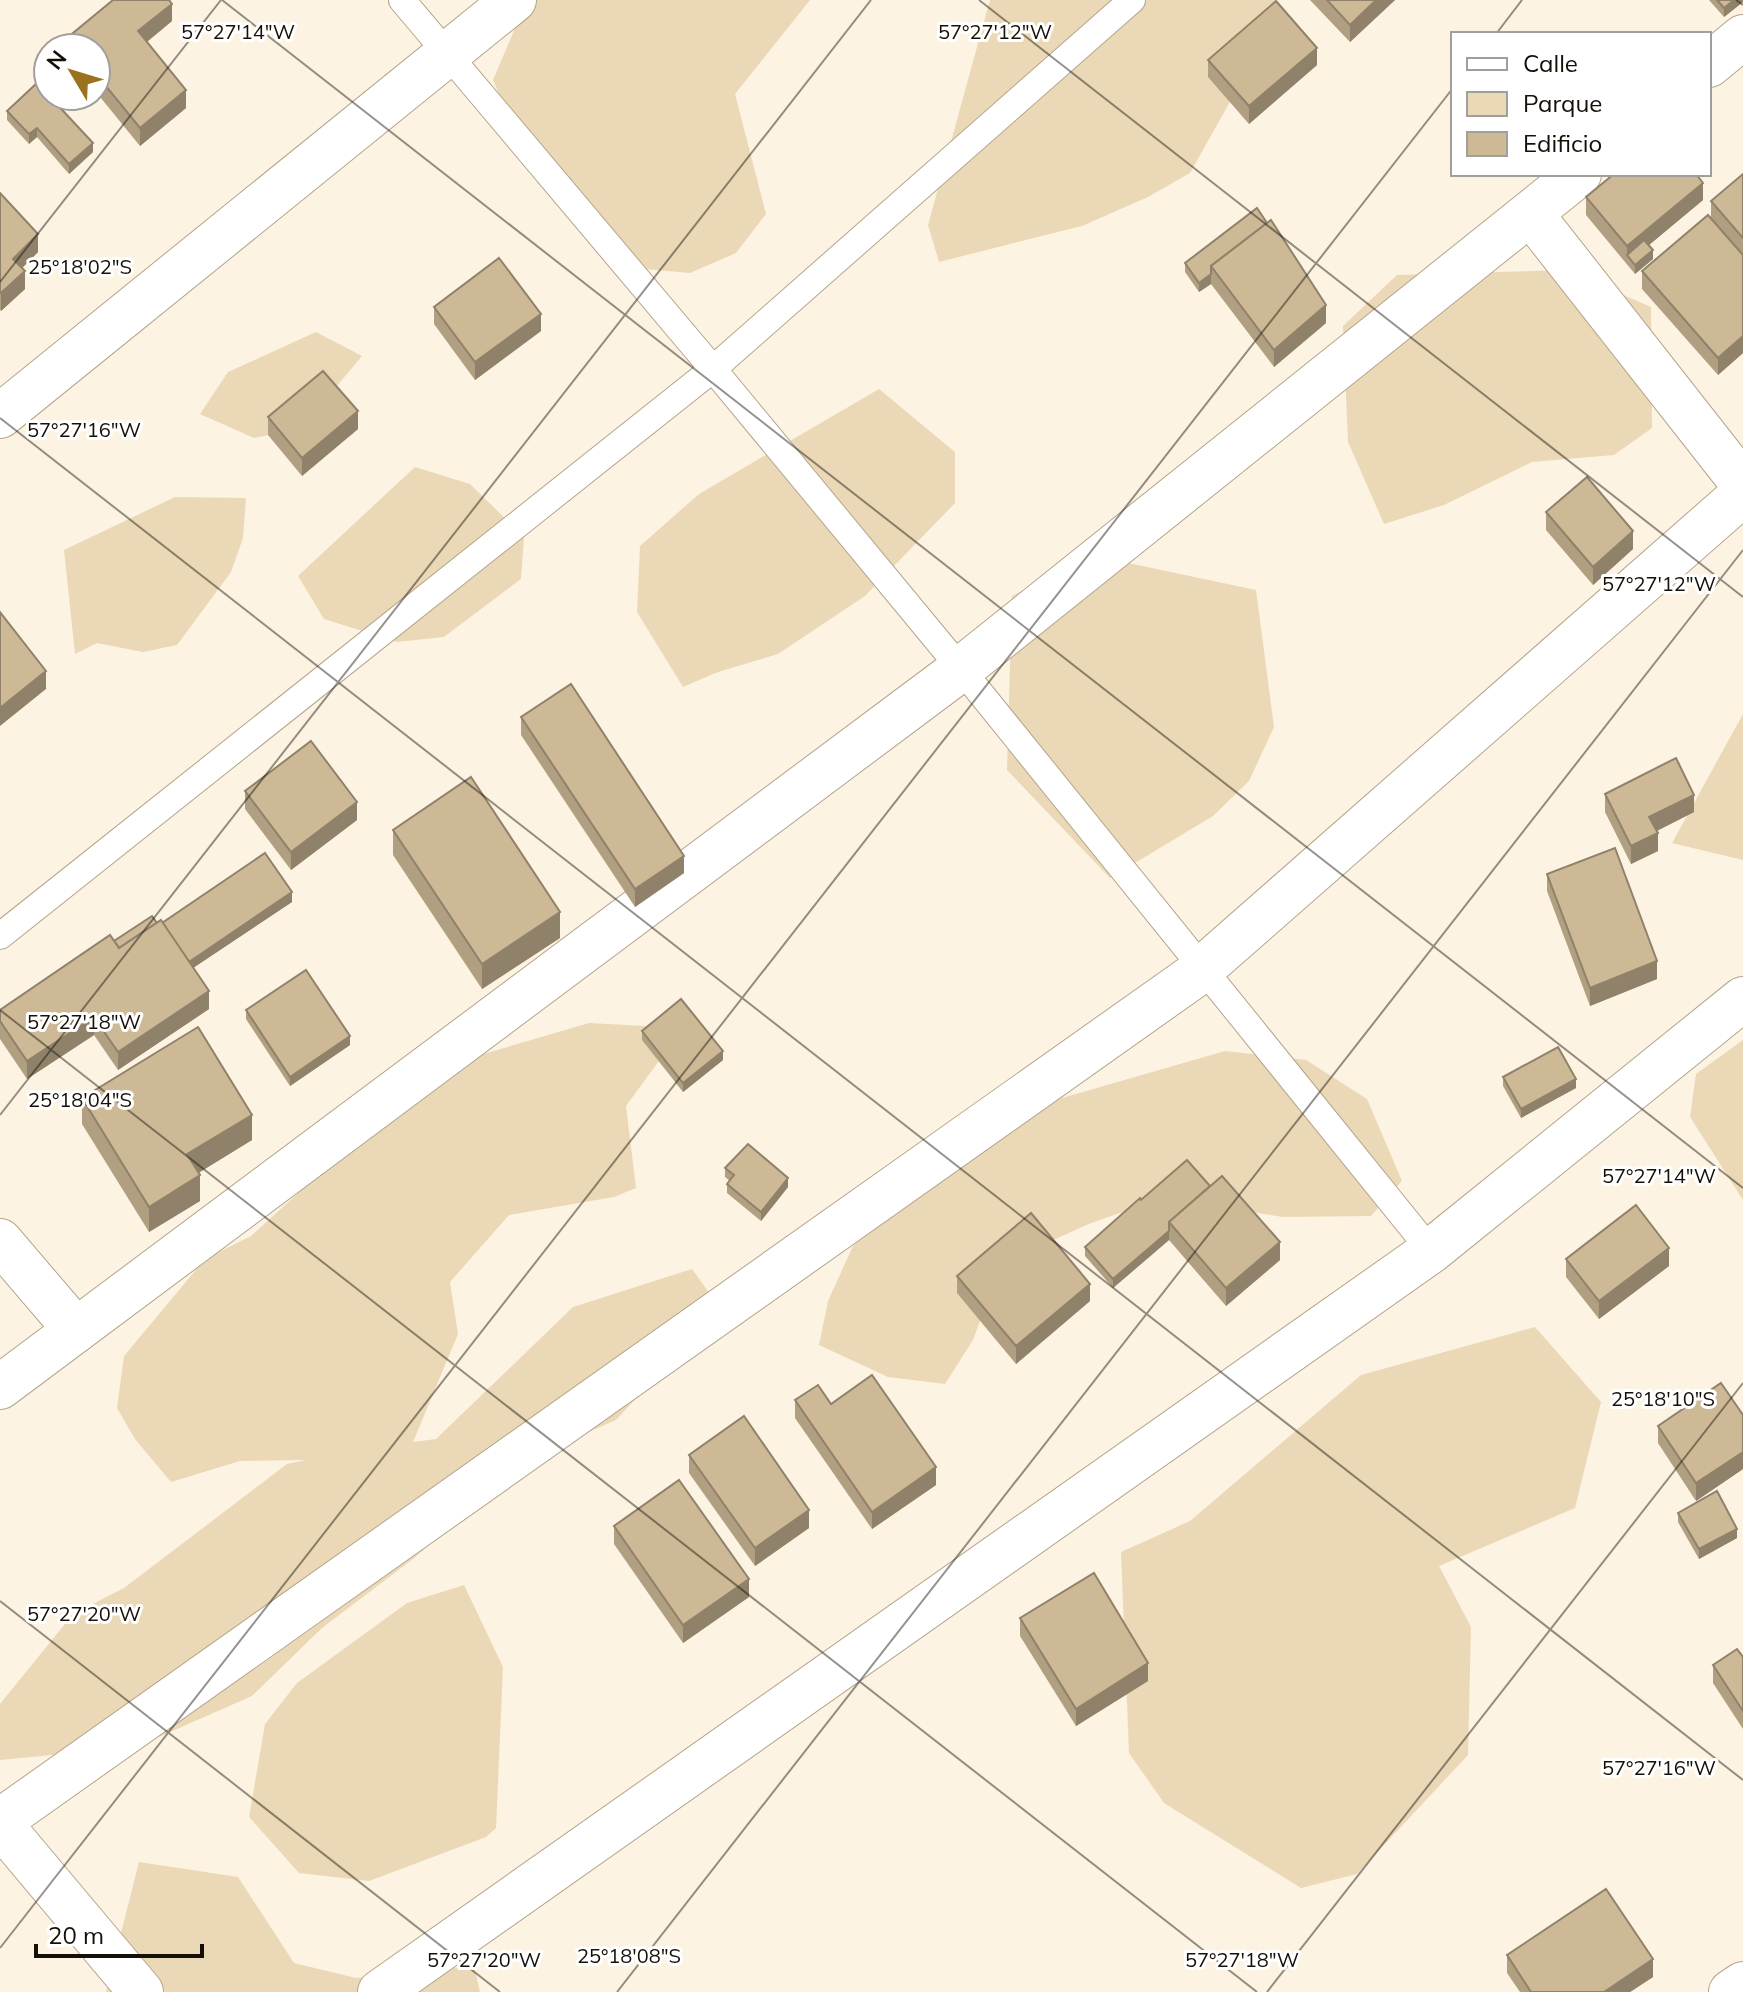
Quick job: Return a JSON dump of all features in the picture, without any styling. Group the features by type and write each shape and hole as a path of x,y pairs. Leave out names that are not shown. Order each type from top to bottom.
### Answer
{"street":[{"path":"0,416 514,0"},
{"path":"1711,63 1743,37"},
{"path":"0,1387 961,669 1577,176"},
{"path":"1531,214 1743,484"},
{"path":"141,1992 0,1822 1203,969 1743,494"},
{"path":"380,1992 1431,1251 1743,999"},
{"path":"0,1241 76,1330"},
{"path":"1731,1992 1743,1984"}],"lane":[{"path":"402,0 961,669 1431,1251"},
{"path":"0,936 713,369 1132,0"}],"green space":[{"path":"527,0 810,0 735,94 766,214 736,253 690,273 611,266 538,183 493,80"},
{"path":"990,0 1276,0 1249,68 1190,173 1148,197 1082,226 939,262 928,225"},
{"path":"1566,270 1651,307 1652,428 1614,455 1532,462 1444,505 1384,524 1348,442 1343,326 1397,275"},
{"path":"316,332 362,356 301,429 254,438 200,414 228,372"},
{"path":"879,389 955,452 955,503 865,596 778,654 718,672 683,687 637,612 640,546 699,494"},
{"path":"415,467 470,484 524,537 521,579 444,637 397,642 324,619 298,576"},
{"path":"175,497 246,498 243,538 231,572 177,645 143,652 97,643 75,654 64,550"},
{"path":"1095,556 1256,590 1274,727 1249,781 1213,816 1110,878 1007,770 1012,596"},
{"path":"1743,714 1743,860 1672,843"},
{"path":"589,1023 683,1028 626,1106 636,1188 614,1197 509,1215 450,1282 458,1334 413,1442 436,1439 573,1307 692,1269 720,1308 616,1420 568,1441 470,1510 413,1559 322,1628 252,1696 161,1736 115,1749 0,1760 0,1704 73,1614 124,1588 287,1464 306,1460 240,1461 171,1482 135,1439 117,1408 124,1356 205,1259 251,1236 348,1148 470,1058"},
{"path":"1743,1040 1743,1200 1690,1117 1696,1074"},
{"path":"1225,1051 1306,1060 1367,1099 1402,1181 1371,1216 1283,1217 1220,1207 1123,1212 1091,1223 1051,1241 992,1288 973,1340 945,1384 888,1377 819,1345 828,1301 853,1246 1017,1111"},
{"path":"1535,1327 1601,1402 1575,1508 1439,1566 1471,1627 1468,1755 1357,1874 1301,1888 1164,1803 1129,1753 1121,1552 1190,1521 1361,1375"},
{"path":"464,1585 503,1667 496,1828 486,1837 369,1881 299,1873 249,1817 265,1724 297,1683 407,1603"},
{"path":"139,1862 238,1877 294,1963 356,1978 474,1966 480,1992 106,1992"}],"building":[{"path":"113,0 169,0 172,4 138,31 186,90 140,128 112,94 112,32 74,32"},
{"path":"1327,0 1376,0 1350,25"},
{"path":"1717,0 1734,0 1724,8"},
{"path":"1276,1 1317,48 1249,106 1208,60"},
{"path":"32,88 32,112 64,112 93,143 69,164 37,128 29,134 7,111"},
{"path":"1743,174 1743,238 1711,201"},
{"path":"1612,176 1698,176 1703,183 1627,246 1586,197"},
{"path":"0,193 38,234 13,259 25,271 1,293 0,292"},
{"path":"1257,208 1267,223 1211,266 1211,274 1199,283 1185,263"},
{"path":"1708,215 1743,255 1743,336 1718,358 1642,271"},
{"path":"1271,220 1326,305 1274,350 1211,266"},
{"path":"1644,240 1653,250 1635,265 1627,255"},
{"path":"499,258 541,314 475,362 434,307"},
{"path":"323,371 358,411 302,458 268,417"},
{"path":"1587,477 1633,531 1593,567 1546,512"},
{"path":"0,612 46,671 0,708"},
{"path":"571,684 684,856 635,889 521,717"},
{"path":"311,741 357,802 291,852 245,791"},
{"path":"1676,758 1694,795 1649,817 1658,833 1631,846 1605,794"},
{"path":"471,777 560,912 482,964 393,830"},
{"path":"1615,848 1657,961 1590,988 1547,874"},
{"path":"265,853 292,892 189,962 162,923"},
{"path":"152,916 157,923 119,948 114,941"},
{"path":"161,920 209,991 118,1052 94,1017 27,1061 0,1021 0,1010 110,935 119,948"},
{"path":"306,970 350,1036 290,1077 246,1010"},
{"path":"681,999 723,1051 683,1083 642,1031"},
{"path":"198,1027 252,1115 187,1154 200,1175 149,1207 82,1098"},
{"path":"1558,1047 1576,1079 1521,1109 1503,1077"},
{"path":"748,1144 788,1178 761,1212 727,1184 734,1175 725,1168"},
{"path":"1187,1160 1210,1186 1169,1222 1169,1231 1113,1279 1085,1247"},
{"path":"1222,1176 1280,1242 1226,1288 1169,1222"},
{"path":"1636,1205 1669,1248 1599,1301 1566,1259"},
{"path":"1031,1213 1090,1284 1016,1346 957,1276"},
{"path":"872,1375 936,1467 872,1512 795,1400 818,1385 831,1404"},
{"path":"1721,1383 1743,1415 1743,1452 1696,1483 1658,1426"},
{"path":"744,1416 809,1510 755,1548 689,1455"},
{"path":"679,1480 749,1579 683,1625 614,1526"},
{"path":"1717,1491 1737,1529 1699,1549 1678,1513"},
{"path":"1094,1573 1148,1663 1076,1709 1020,1618"},
{"path":"1737,1649 1743,1657 1743,1711 1713,1665"},
{"path":"1606,1889 1653,1959 1604,1992 1531,1992 1507,1955"}]}
